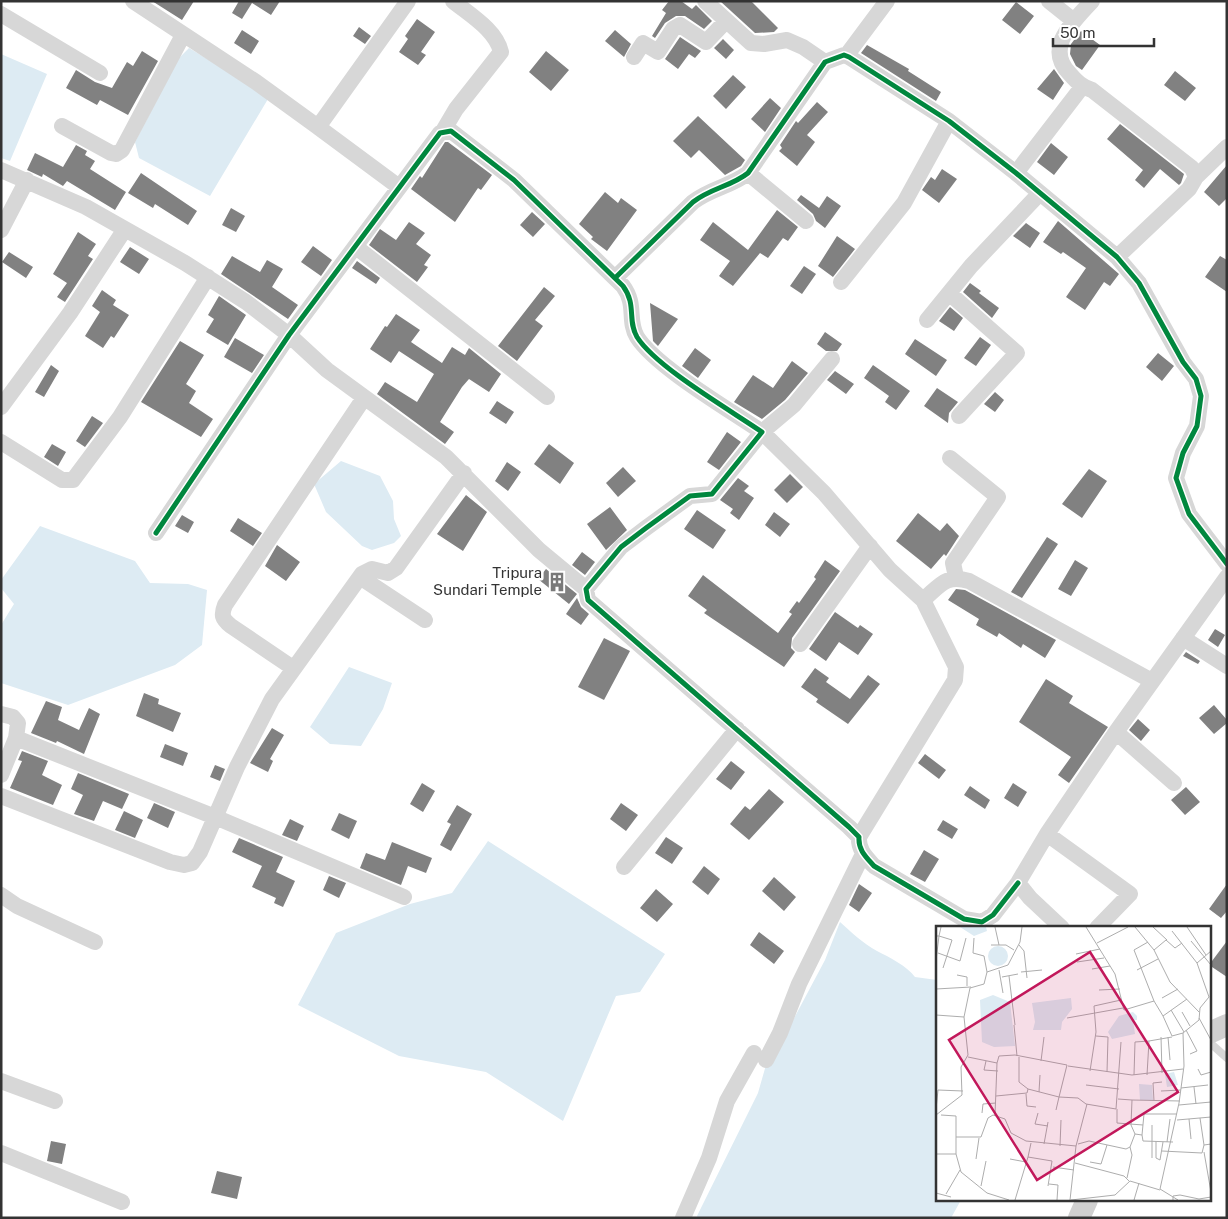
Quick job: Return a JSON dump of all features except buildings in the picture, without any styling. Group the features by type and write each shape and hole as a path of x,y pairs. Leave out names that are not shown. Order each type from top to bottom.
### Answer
{"main road":[{"path":"1210,1033 1227,1026"},
{"path":"1079,1218 1086,1202"}],"street":[{"path":"133,1 256,82 399,187"},
{"path":"318,127 408,1"},
{"path":"156,533 289,335 443,131 456,109 501,52 499,42 479,22 453,1"},
{"path":"705,1 751,43 764,44 787,40 803,47 825,62"},
{"path":"615,278 698,198 707,192 736,181 748,173 825,62 846,56 887,1"},
{"path":"1049,1 1074,21"},
{"path":"1092,1 1074,21 1060,45 1058,55 1060,64 1082,87 1092,90 1192,168 1196,177"},
{"path":"1,14 100,72"},
{"path":"634,57 642,43 658,52 673,29 680,25 706,42 726,21"},
{"path":"62,126 111,153 116,154 122,150 183,34"},
{"path":"846,56 949,121 1016,173 1117,257 1139,283 1183,362 1196,379 1201,396 1197,426 1183,453 1176,478 1189,514 1227,564"},
{"path":"1016,173 1082,87"},
{"path":"841,282 904,203 949,121"},
{"path":"443,131 451,131 507,174 615,278 630,296 635,334 646,348 670,368 762,432 824,493 890,570 923,600 956,667 955,680 859,837 859,846 863,854 874,866 964,919 982,922 994,915 1018,883 1047,834 1116,732 1227,578"},
{"path":"1117,257 1188,189 1196,177 1224,153"},
{"path":"1,170 86,207 208,277 289,335 316,361 364,398 433,446 464,473 539,550 586,589 588,600 859,837"},
{"path":"748,173 806,221"},
{"path":"1,230 26,180"},
{"path":"927,320 971,266 1040,193"},
{"path":"1,407 70,313 125,228"},
{"path":"356,247 547,397"},
{"path":"1,442 62,480 73,480 120,417 208,277"},
{"path":"949,293 1017,353 959,416"},
{"path":"586,589 621,547 646,528 690,496 712,494 762,432 794,405 832,359"},
{"path":"293,668 231,626 224,620 222,612 364,398"},
{"path":"950,458 998,498 953,563 956,577"},
{"path":"1,796 178,865 188,865 196,858 216,818 245,750 272,699 293,668 360,577 369,570 388,573 396,568 464,473"},
{"path":"800,644 870,546"},
{"path":"360,577 425,620"},
{"path":"923,600 944,581 956,577 969,581 1152,680"},
{"path":"1183,638 1227,666"},
{"path":"1,714 17,721 16,738 1,775"},
{"path":"624,867 737,729"},
{"path":"1116,732 1174,783"},
{"path":"16,738 216,818 404,897"},
{"path":"1047,834 1130,894 1099,926"},
{"path":"683,1218 709,1158 727,1101 760,1056 780,1033 799,984 863,854"},
{"path":"1018,883 1030,898 1060,926"},
{"path":"1,895 17,906 95,942"},
{"path":"1,1081 55,1101"},
{"path":"1,1153 122,1202"}],"lane":[{"path":"1210,1043 1227,1058"}],"shaded area":[{"path":"189,48 265,94 268,99 210,196 139,158 135,142 179,58"},
{"path":"1,54 47,74 10,161 1,158"},
{"path":"341,461 380,476 393,501 394,519 401,536 394,543 372,550 362,546 326,512 314,484"},
{"path":"40,526 135,561 150,583 188,584 207,590 202,645 175,665 68,705 1,683 1,625 14,604 1,588 1,580"},
{"path":"349,667 392,683 383,709 361,746 330,744 310,727"},
{"path":"488,841 665,954 640,992 616,996 563,1121 486,1072 399,1056 298,1005 336,933 410,904 452,893"},
{"path":"840,922 862,941 903,966 915,977 936,980 936,1202 960,1202 951,1218 698,1218 697,1216 758,1093 770,1051 783,1039 825,960"}],"cycle path":[{"path":"615,278 693,202 748,173 825,62 844,55 849,57 949,121 1016,173 1117,257 1139,283 1183,362 1196,379 1201,396 1197,426 1183,453 1176,478 1189,514 1227,564"},
{"path":"156,533 289,335 440,133 451,131 514,180 623,286 630,300 634,331 647,349 676,374 762,432 712,494 690,496 621,547 586,589 588,600 849,827 859,837 861,850 874,866 964,919 982,922 993,915 1018,883"}],"place":[{"name":"Tripura Sundari Temple","path":"557,582"}]}
